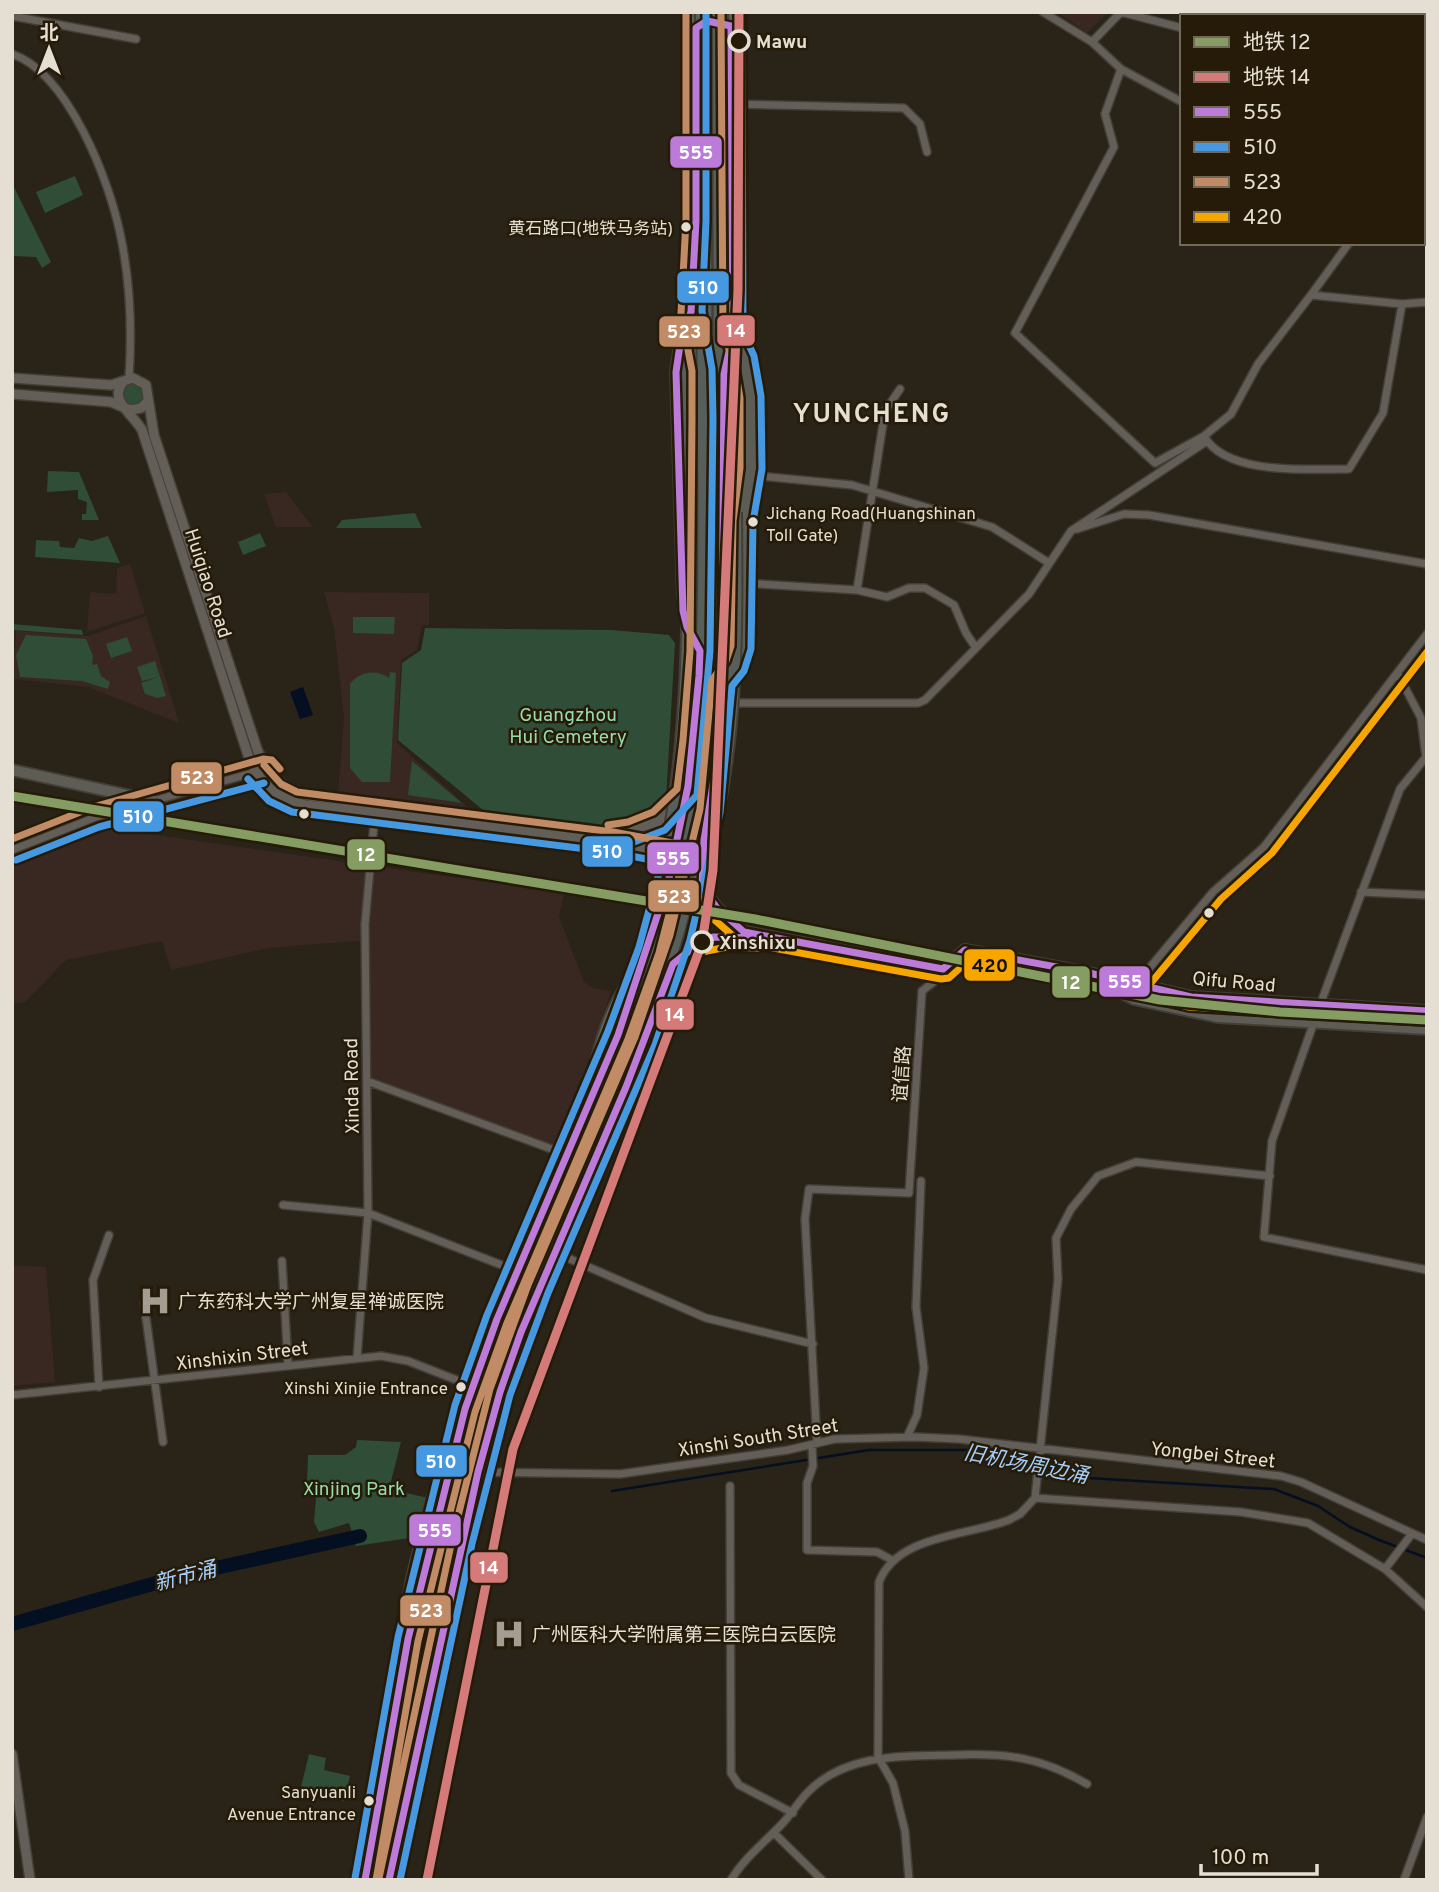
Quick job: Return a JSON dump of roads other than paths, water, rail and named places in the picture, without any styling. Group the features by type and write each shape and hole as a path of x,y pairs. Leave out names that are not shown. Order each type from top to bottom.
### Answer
{"highway":[{"path":"363,1880 419,1557 437,1490 471,1412 517,1287 631,1021 662,928 678,865 692,784 701,701 706,542 703,12"},
{"path":"662,983 698,842 717,688 722,552 720,12"},
{"path":"389,1880 478,1472 512,1357 554,1252 626,1087 673,964 704,840 716,766 722,682 724,374 713,294 713,171"},
{"path":"374,1880 428,1619 435,1537 449,1469 472,1386 517,1271 593,1099 596,1063 618,1004 628,984 643,967 676,851 687,794 700,651 702,370 713,294"},
{"path":"631,1021 668,851 678,789 689,665 688,370 691,312"},
{"path":"396,1880 434,1626 454,1533 482,1429 524,1311 620,1090 662,983 705,857 723,774 732,650 737,443 733,334"},
{"path":"374,1880 388,1816 429,1571 471,1412"}],"main road":[{"path":"696,12 696,221 691,312 702,370"},
{"path":"724,374 733,334 731,12"},
{"path":"696,28 707,22 731,26"},
{"path":"713,294 733,334 750,380 750,475 743,521 741,648 735,666 722,682"},
{"path":"691,312 677,357 677,435 683,611 687,627 700,651"},
{"path":"12,770 154,800"},
{"path":"704,840 700,880 712,902 744,932 944,971"},
{"path":"673,964 700,942 713,937 744,936 944,971"},
{"name":"Qifu Road","path":"944,971 965,950 1136,983 1191,997 1427,1011"},
{"name":"Qifu Road","path":"944,971 965,957 1110,988 1134,999 1218,1017 1427,1029"},
{"path":"1218,1017 1219,999"},
{"path":"363,1880 408,1639 435,1537"}],"street":[{"path":"1043,12 1092,42 1121,69 1180,101"},
{"path":"1092,42 1121,12 1180,27"},
{"path":"12,16 136,39"},
{"path":"12,47 15,55 46,76 65,102 98,168 121,234 130,353 126,380 117,394 125,407"},
{"path":"1121,69 1105,114 1114,147 1015,333 1155,464 1205,438"},
{"path":"732,104 904,108 920,124 927,152"},
{"path":"721,703 918,703 925,700 1029,594 1071,531 1205,438 1231,414 1258,364 1348,245"},
{"path":"1311,295 1402,304 1427,302"},
{"path":"1205,438 1236,461 1273,469 1349,469 1383,413 1402,304"},
{"path":"12,378 111,385 139,379 146,385 148,400 135,410 111,402 12,394"},
{"path":"857,590 885,411 900,389"},
{"name":"Huiqiao Road","path":"148,400 153,435 257,749 266,769"},
{"name":"Huiqiao Road","path":"125,407 142,430 256,772"},
{"path":"750,475 852,485 992,527 1049,563"},
{"path":"1071,531 1124,514 1149,515 1427,564"},
{"path":"743,583 857,590 887,597 909,587 925,588 954,605 976,648"},
{"path":"1134,999 1136,983 1213,892 1264,847 1427,634"},
{"path":"1320,1005 1400,789 1426,757 1421,718 1398,674"},
{"path":"12,850 96,817 266,769 275,780 295,793 397,812 676,851"},
{"path":"256,772 264,784 285,800 375,813 397,812 615,835 699,860"},
{"path":"615,835 659,821 687,794"},
{"name":"Xinda Road","path":"357,1358 368,1213 365,924 375,813"},
{"path":"1361,892 1427,895"},
{"name":"谊信路","path":"813,1344 805,1219 809,1188 909,1193 922,991 944,971"},
{"path":"1314,1022 1272,1141 1264,1237 1427,1270"},
{"path":"367,1081 568,1155"},
{"path":"909,1880 902,1819 892,1783 878,1757 879,1583 892,1560 947,1537 1009,1520 1020,1514 1035,1498 1058,1279 1056,1238 1072,1209 1098,1176 1136,1162 1270,1175"},
{"path":"908,1437 917,1415 924,1368 916,1307 921,1181"},
{"path":"283,1205 368,1213 517,1271"},
{"path":"99,1387 93,1280 109,1236"},
{"path":"554,1252 706,1318 813,1344 814,1447 813,1466 807,1483 807,1550 877,1552 892,1560"},
{"path":"282,1261 288,1364"},
{"path":"144,1303 151,1371 156,1381 163,1442"},
{"name":"Xinshixin Street","path":"12,1395 156,1381 288,1364 394,1357 472,1386"},
{"name":"Xinshi South Street","path":"478,1472 620,1474 814,1447 846,1438 908,1437 1042,1448"},
{"name":"Yongbei Street","path":"1042,1448 1140,1462 1280,1476 1301,1482 1411,1535 1427,1540"},
{"path":"730,1486 731,1773 740,1785 793,1814"},
{"path":"1035,1498 1241,1512 1307,1523 1385,1569 1427,1607"},
{"path":"1385,1569 1411,1535"},
{"path":"730,1880 738,1867 793,1814 806,1793 818,1783 878,1757 995,1753 1060,1768 1087,1784"},
{"path":"12,1754 30,1880"},
{"path":"1404,1880 1427,1817"},
{"path":"774,1833 822,1880"}],"water":[{"path":"303,687 313,715 300,719 290,692"}],"waterway":[{"name":"旧机场周边涌","path":"612,1491 869,1450 967,1450 993,1461 1048,1469 1071,1477 1274,1489 1318,1506 1350,1527 1427,1558"},
{"name":"新市涌","path":"12,1624 184,1575 360,1536"}],"metro line":[{"name":"14","path":"427,1880 513,1449 702,943 713,870 738,290 739,12"},
{"name":"12","path":"12,796 755,919 1160,1000 1280,1012 1427,1020"}],"place":[{"name":"Mawu","path":"739,41"},
{"name":"黄石路口(地铁马务站)","path":"686,227"},
{"name":"Jichang Road(Huangshinan Toll Gate)","path":"753,522"},
{"name":"Xinshixu","path":"702,942"},
{"name":"广东药科大学广州复星禅诚医院","path":"155,1301"},
{"name":"Xinshi Xinjie Entrance","path":"461,1387"},
{"name":"广州医科大学附属第三医院白云医院","path":"509,1634"},
{"name":"Sanyuanli Avenue Entrance","path":"369,1801"}],"district":[{"name":"YUNCHENG","path":"872,413"}],"park label":[{"name":"Guangzhou Hui Cemetery","path":"568,725"},
{"name":"Xinjing Park","path":"354,1488"}]}
